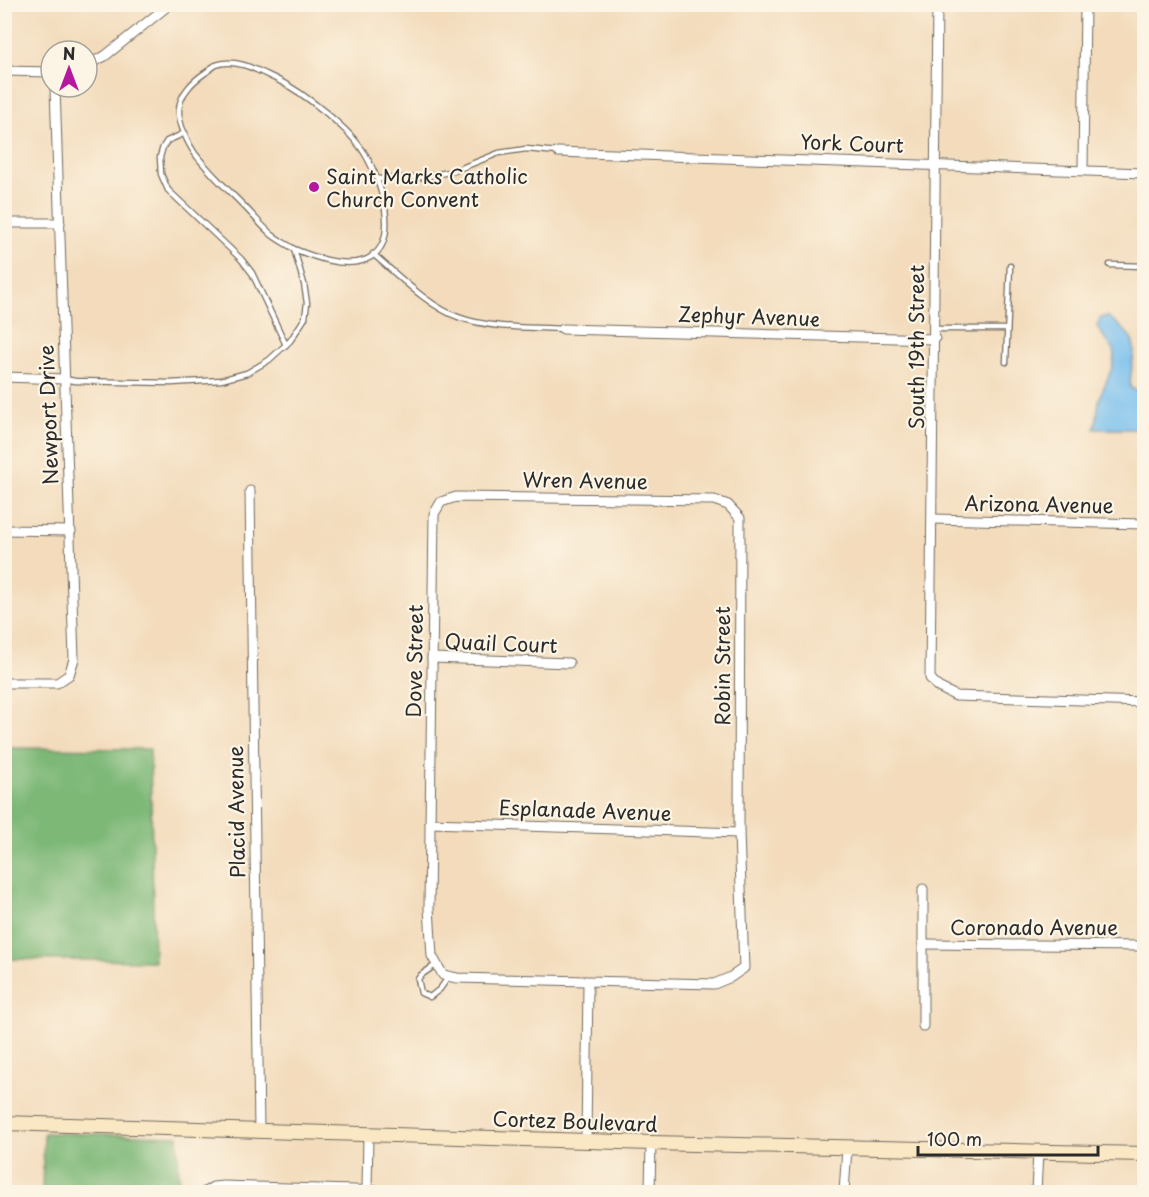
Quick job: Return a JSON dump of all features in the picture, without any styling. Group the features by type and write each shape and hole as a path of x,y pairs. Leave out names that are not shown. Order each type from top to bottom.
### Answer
{"street":[{"path":"99,59 170,4"},
{"name":"South 19th Street","path":"937,4 930,678 938,687 956,696 1144,702"},
{"path":"1083,170 1085,4"},
{"path":"4,71 39,72"},
{"name":"Newport Drive","path":"4,683 57,683 69,675 74,659 55,99"},
{"name":"York Court","path":"558,152 1144,173"},
{"path":"4,223 60,224"},
{"name":"Zephyr Avenue","path":"563,329 935,339"},
{"path":"4,377 64,379"},
{"name":"Placid Avenue","path":"250,491 259,1131"},
{"name":"Wren Avenue","path":"441,502 456,497 714,500 728,505"},
{"name":"Dove Street","path":"437,964 432,956 429,908 434,514 441,502"},
{"name":"Robin Street","path":"588,982 714,984 731,977 744,968 739,832 740,518 728,505"},
{"name":"Arizona Avenue","path":"933,519 1144,524"},
{"path":"4,530 71,531"},
{"name":"Quail Court","path":"432,658 569,663"},
{"name":"Esplanade Avenue","path":"430,823 739,832"},
{"path":"922,889 923,1026"},
{"name":"Coronado Avenue","path":"923,944 1144,946"},
{"path":"437,964 443,975 449,976 588,982 586,1141"},
{"name":"Cortez Boulevard","path":"4,1123 651,1143 1144,1154"},
{"path":"367,1190 368,1135"},
{"path":"650,1192 651,1143"},
{"path":"844,1192 847,1148"},
{"path":"1036,1192 1038,1152"},
{"path":"205,1192 213,1187 223,1186 418,1192"}],"lane":[{"path":"229,63 254,68 289,85 343,128 365,153 378,179 386,212 385,235 377,251 365,260 346,262 325,259 294,249 271,234 195,154 181,123 179,109 184,93 197,78 216,65 229,63"},
{"path":"185,133 167,141 160,157 161,174 168,190 241,259 252,273 286,345"},
{"path":"378,179 423,177 454,171 499,153 526,149 558,152"},
{"path":"64,379 171,383 221,380 247,374 286,345 305,318 307,303 304,284 294,249"},
{"path":"373,254 418,293 456,316 487,325 563,329"},
{"path":"1110,265 1144,266"},
{"path":"1006,362 1010,266"},
{"path":"935,329 1007,329"},
{"path":"437,964 418,979 421,993 430,997 440,989 449,976"}],"green space":[{"path":"5,748 150,749 154,961 5,959"},
{"path":"44,1133 178,1136 179,1192 42,1192"}],"water":[{"path":"1107,316 1132,340 1134,354 1130,388 1137,390 1144,388 1144,429 1094,429 1098,404 1114,356 1110,344 1097,326 1100,318"}],"place":[{"name":"Saint Marks Catholic Church Convent","path":"314,187"}]}
